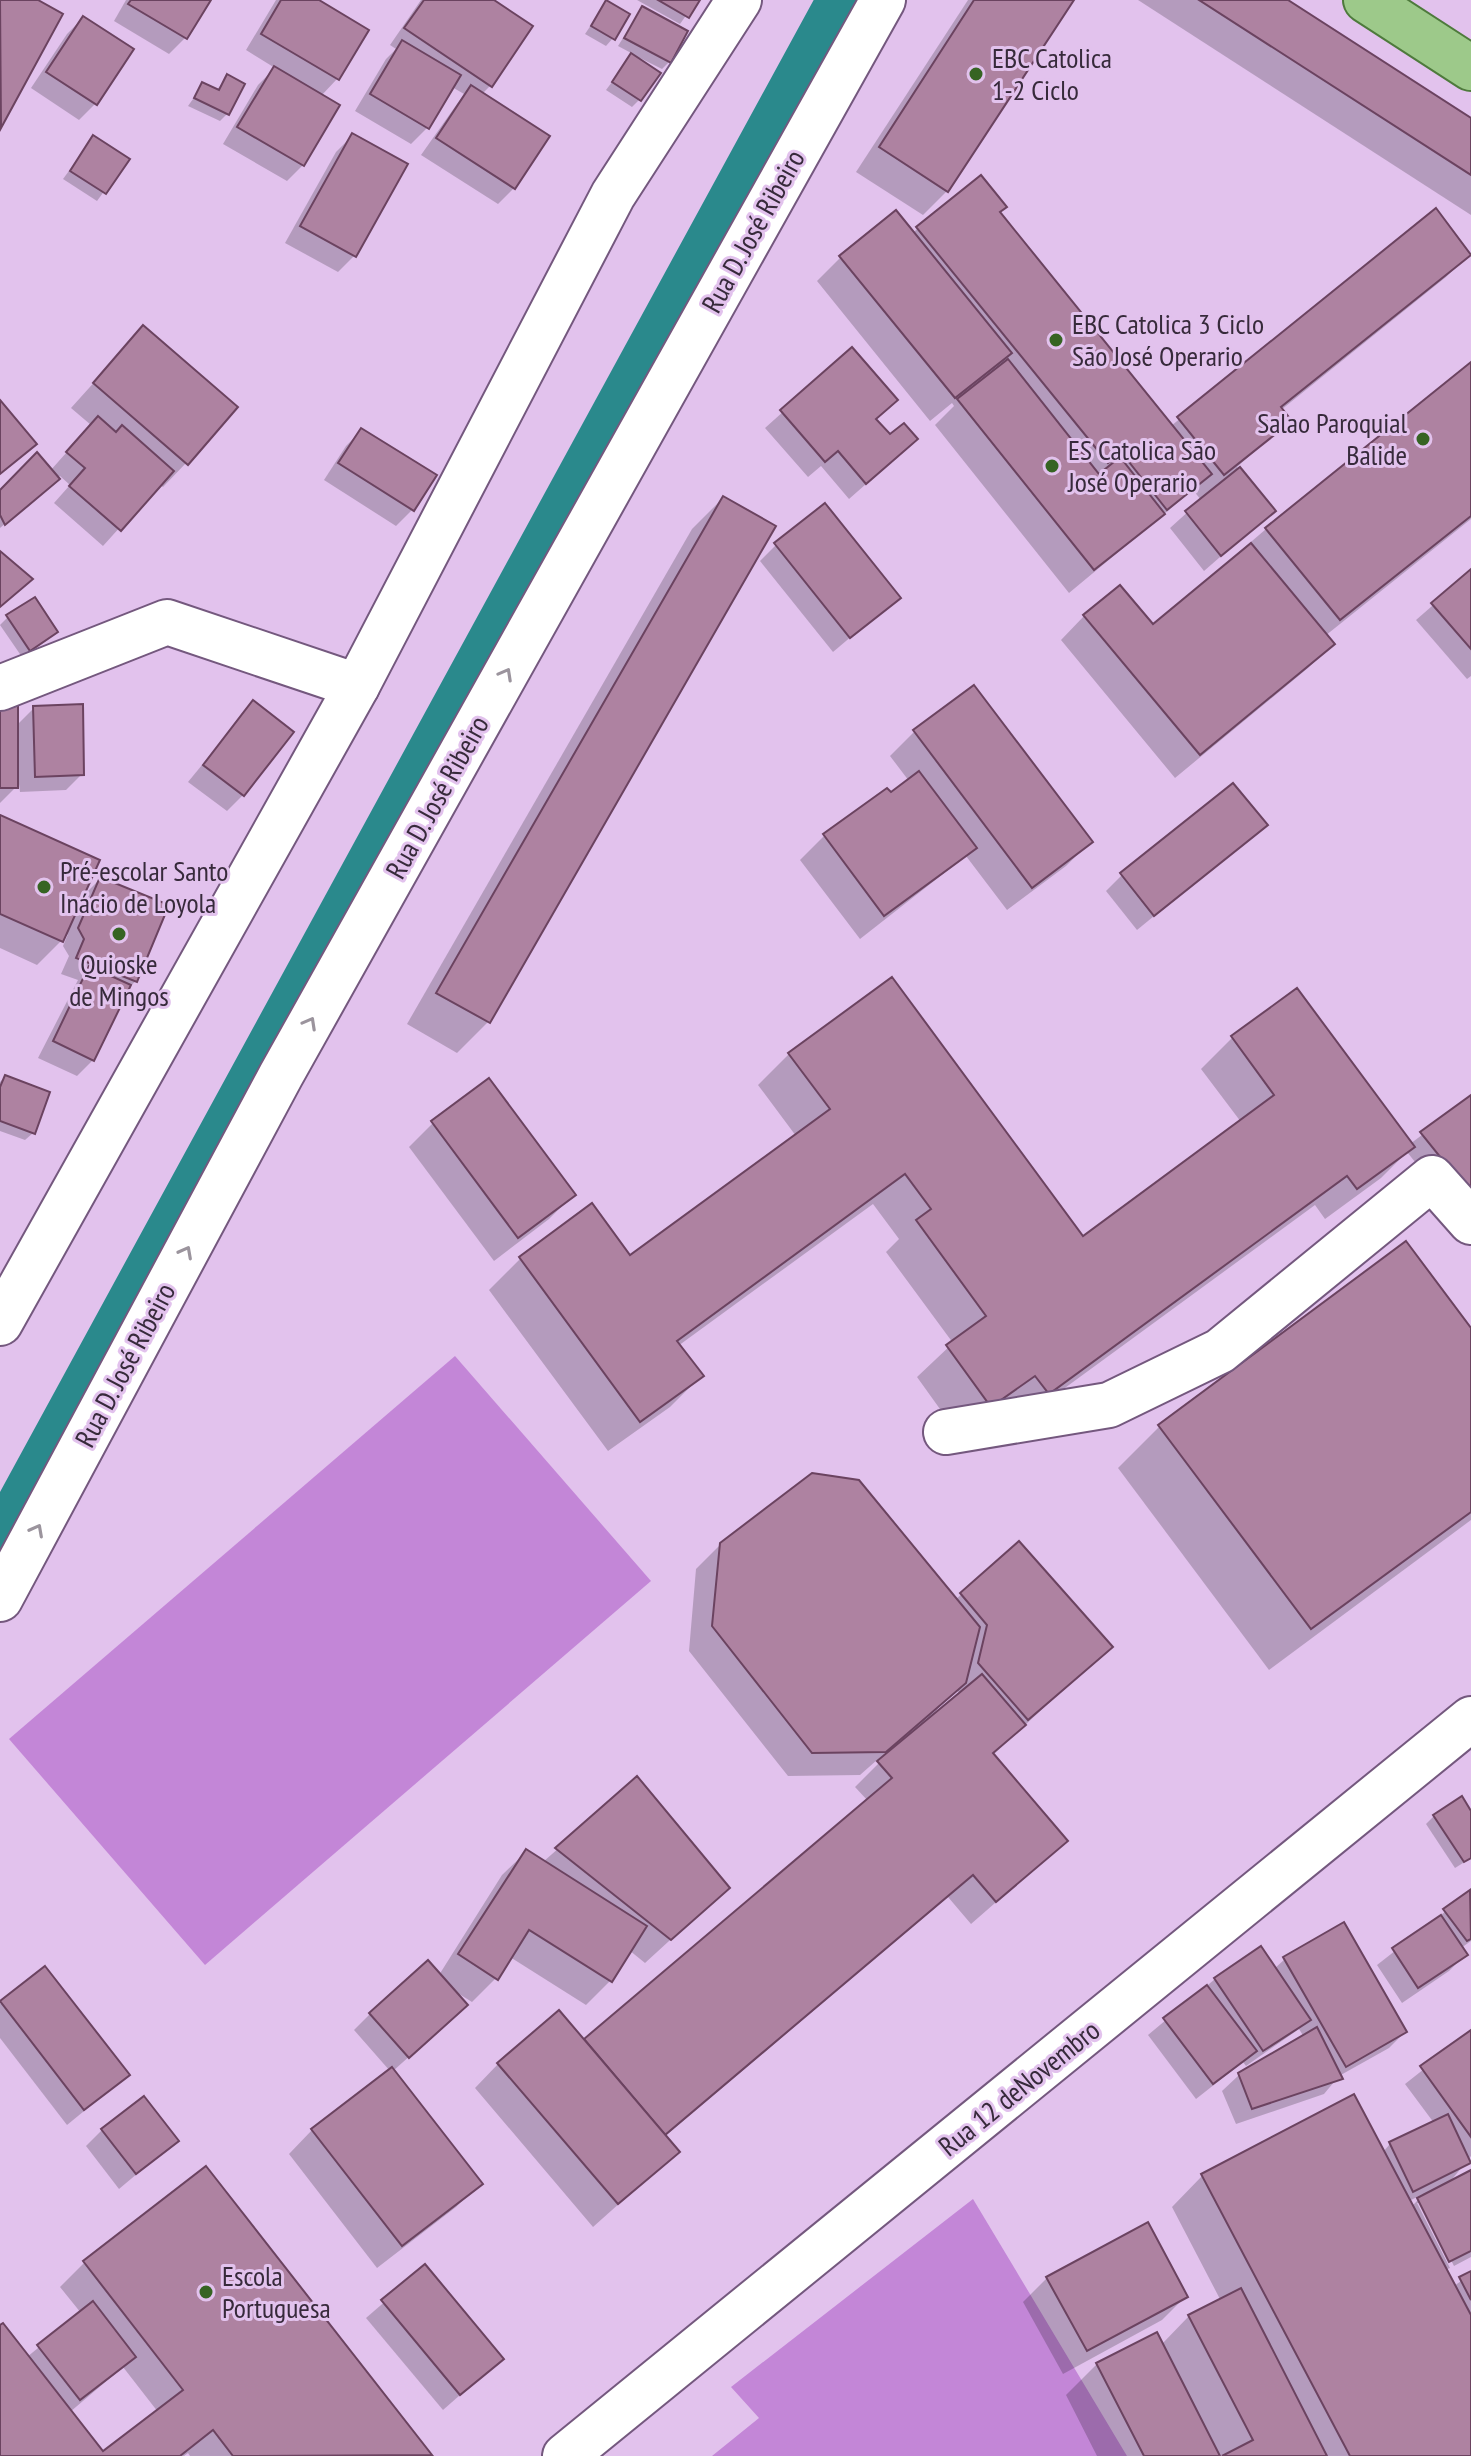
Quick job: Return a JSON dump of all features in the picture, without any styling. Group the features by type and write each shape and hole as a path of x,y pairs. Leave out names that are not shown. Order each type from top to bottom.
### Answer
{"main road":[{"path":"1366,0 1471,68"}],"street":[{"path":"0,1323 357,686 613,195 739,0"},
{"name":"Rua D. José Ribeiro","path":"0,1599 281,1075 883,0"},
{"path":"0,688 167,622 357,686"},
{"path":"946,1432 1109,1405 1220,1351 1432,1178 1471,1222"},
{"name":"Rua 12 deNovembro","path":"565,2456 1471,1719"}],"shaded area":[{"path":"455,1356 651,1581 205,1965 9,1739"},
{"path":"973,2199 1127,2456 712,2456 759,2418 731,2387"}],"building":[{"path":"0,0 38,0 63,14 1,128"},
{"path":"131,0 211,0 187,39 128,4"},
{"path":"281,0 319,0 369,30 339,80 261,34"},
{"path":"424,0 494,0 533,26 492,87 404,28"},
{"path":"606,0 630,14 615,40 591,26"},
{"path":"658,0 700,0 689,18"},
{"name":"EBC Catolica 1-2 Ciclo","path":"974,0 1074,0 948,192 879,147"},
{"path":"1199,0 1288,0 1471,118 1471,175"},
{"path":"642,6 688,31 671,63 624,38"},
{"path":"83,16 134,49 97,105 46,72"},
{"path":"402,40 461,75 429,129 370,94"},
{"path":"631,53 661,73 641,101 612,82"},
{"path":"274,66 340,105 304,166 237,127"},
{"path":"227,74 245,84 229,115 194,98 202,82 219,90"},
{"path":"471,85 550,136 515,189 436,138"},
{"path":"352,133 408,164 356,257 300,226"},
{"path":"93,135 130,159 106,194 70,171"},
{"name":"EBC Catolica 3 Ciclo São José Operario","path":"981,175 1007,207 1000,212 1212,474 1167,510 1121,452 1108,463 916,227"},
{"path":"1436,208 1471,255 1281,407 1292,421 1224,475 1177,417"},
{"path":"896,210 1012,353 955,398 839,256"},
{"path":"143,325 238,407 188,465 93,383"},
{"path":"852,347 898,400 876,419 890,434 904,423 918,439 866,484 838,451 825,462 780,410"},
{"name":"ES Catolica São José Operario","path":"1008,359 1099,474 1120,457 1165,514 1094,570 957,399"},
{"name":"Salao Paroquial Balide","path":"1471,362 1471,516 1340,620 1265,528"},
{"path":"0,400 37,444 0,474"},
{"path":"98,416 116,432 122,425 174,471 121,531 69,486 85,468 66,452"},
{"path":"361,428 437,475 414,511 338,463"},
{"path":"37,452 60,479 5,525 0,515 0,490"},
{"path":"1240,467 1276,511 1221,556 1185,511"},
{"path":"723,496 776,526 490,1023 436,993"},
{"path":"825,503 901,598 850,638 774,543"},
{"path":"1251,543 1335,644 1200,755 1083,615 1120,585 1153,624"},
{"path":"0,551 33,579 0,607"},
{"path":"1471,569 1471,649 1431,603"},
{"path":"35,597 58,632 30,651 6,615"},
{"path":"974,685 1093,842 1032,888 913,730"},
{"path":"253,700 294,732 244,796 203,765"},
{"path":"0,704 18,704 18,788 0,788"},
{"path":"83,704 84,775 35,777 33,706"},
{"path":"919,771 977,848 884,916 823,834 887,788 891,792"},
{"path":"1233,783 1268,825 1154,916 1120,873"},
{"name":"Pré-escolar Santo Inácio de Loyola","path":"0,815 100,860 63,942 0,914"},
{"name":"Quioske de Mingos","path":"100,877 169,905 137,982 76,958 84,939 78,928"},
{"path":"89,966 131,985 94,1061 53,1041"},
{"path":"892,977 1083,1236 1274,1095 1231,1036 1297,988 1415,1147 1357,1189 1347,1176 1049,1394 1035,1376 991,1407 946,1345 986,1316 916,1220 931,1209 905,1174 677,1341 704,1376 640,1422 519,1257 592,1203 630,1255 830,1109 788,1053"},
{"path":"5,1075 50,1092 35,1134 0,1121 0,1087"},
{"path":"489,1078 576,1195 518,1238 431,1121"},
{"path":"1471,1095 1471,1185 1466,1189 1420,1132"},
{"path":"1406,1241 1471,1328 1471,1512 1311,1629 1158,1425"},
{"path":"812,1473 859,1480 980,1627 966,1683 886,1752 812,1753 712,1626 720,1543"},
{"path":"1019,1541 1113,1647 1028,1720 978,1663 987,1625 960,1593"},
{"path":"982,1674 1026,1725 993,1753 1068,1841 996,1902 973,1875 665,2135 584,2039 892,1778 877,1761"},
{"path":"637,1776 730,1888 671,1940 555,1848"},
{"path":"1462,1796 1471,1811 1471,1858 1464,1862 1433,1815"},
{"path":"526,1849 647,1926 612,1982 529,1930 498,1980 458,1954"},
{"path":"1470,1890 1471,1939 1467,1941 1443,1909"},
{"path":"1441,1915 1468,1955 1418,1988 1392,1948"},
{"path":"1344,1922 1407,2032 1346,2067 1283,1957"},
{"path":"1261,1946 1311,2020 1263,2051 1214,1978"},
{"path":"428,1960 468,2005 409,2058 369,2013"},
{"path":"45,1966 130,2075 84,2110 0,2001"},
{"path":"1207,1985 1257,2051 1213,2084 1163,2018"},
{"path":"559,2010 680,2152 618,2204 497,2063"},
{"path":"1317,2027 1343,2079 1252,2109 1238,2073"},
{"path":"1471,2030 1471,2137 1420,2066"},
{"path":"392,2067 483,2184 402,2246 311,2129"},
{"path":"1354,2094 1471,2315 1471,2456 1350,2456 1201,2174"},
{"path":"144,2096 179,2141 136,2174 101,2129"},
{"path":"1448,2114 1471,2163 1413,2192 1389,2142"},
{"name":"Escola Portuguesa","path":"206,2166 432,2455 233,2456 213,2430 180,2456 0,2456 0,2325 3,2323 103,2451 183,2390 83,2261"},
{"path":"1471,2170 1471,2251 1449,2262 1417,2198"},
{"path":"1148,2222 1188,2297 1087,2351 1046,2277"},
{"path":"425,2264 504,2359 460,2395 381,2300"},
{"path":"1471,2271 1471,2300 1459,2277"},
{"path":"1241,2288 1327,2456 1222,2456 1253,2440 1188,2315"},
{"path":"93,2301 136,2357 80,2400 37,2345"},
{"path":"1157,2332 1220,2456 1144,2456 1096,2363"}],"waterway":[{"path":"0,1542 841,0"}],"place":[{"name":"EBC Catolica 1-2 Ciclo","path":"976,74"},
{"name":"EBC Catolica 3 Ciclo São José Operario","path":"1056,340"},
{"name":"Salao Paroquial Balide","path":"1423,439"},
{"name":"ES Catolica São José Operario","path":"1052,466"},
{"name":"Pré-escolar Santo Inácio de Loyola","path":"44,887"},
{"name":"Quioske de Mingos","path":"119,934"},
{"name":"Escola Portuguesa","path":"206,2292"}]}
